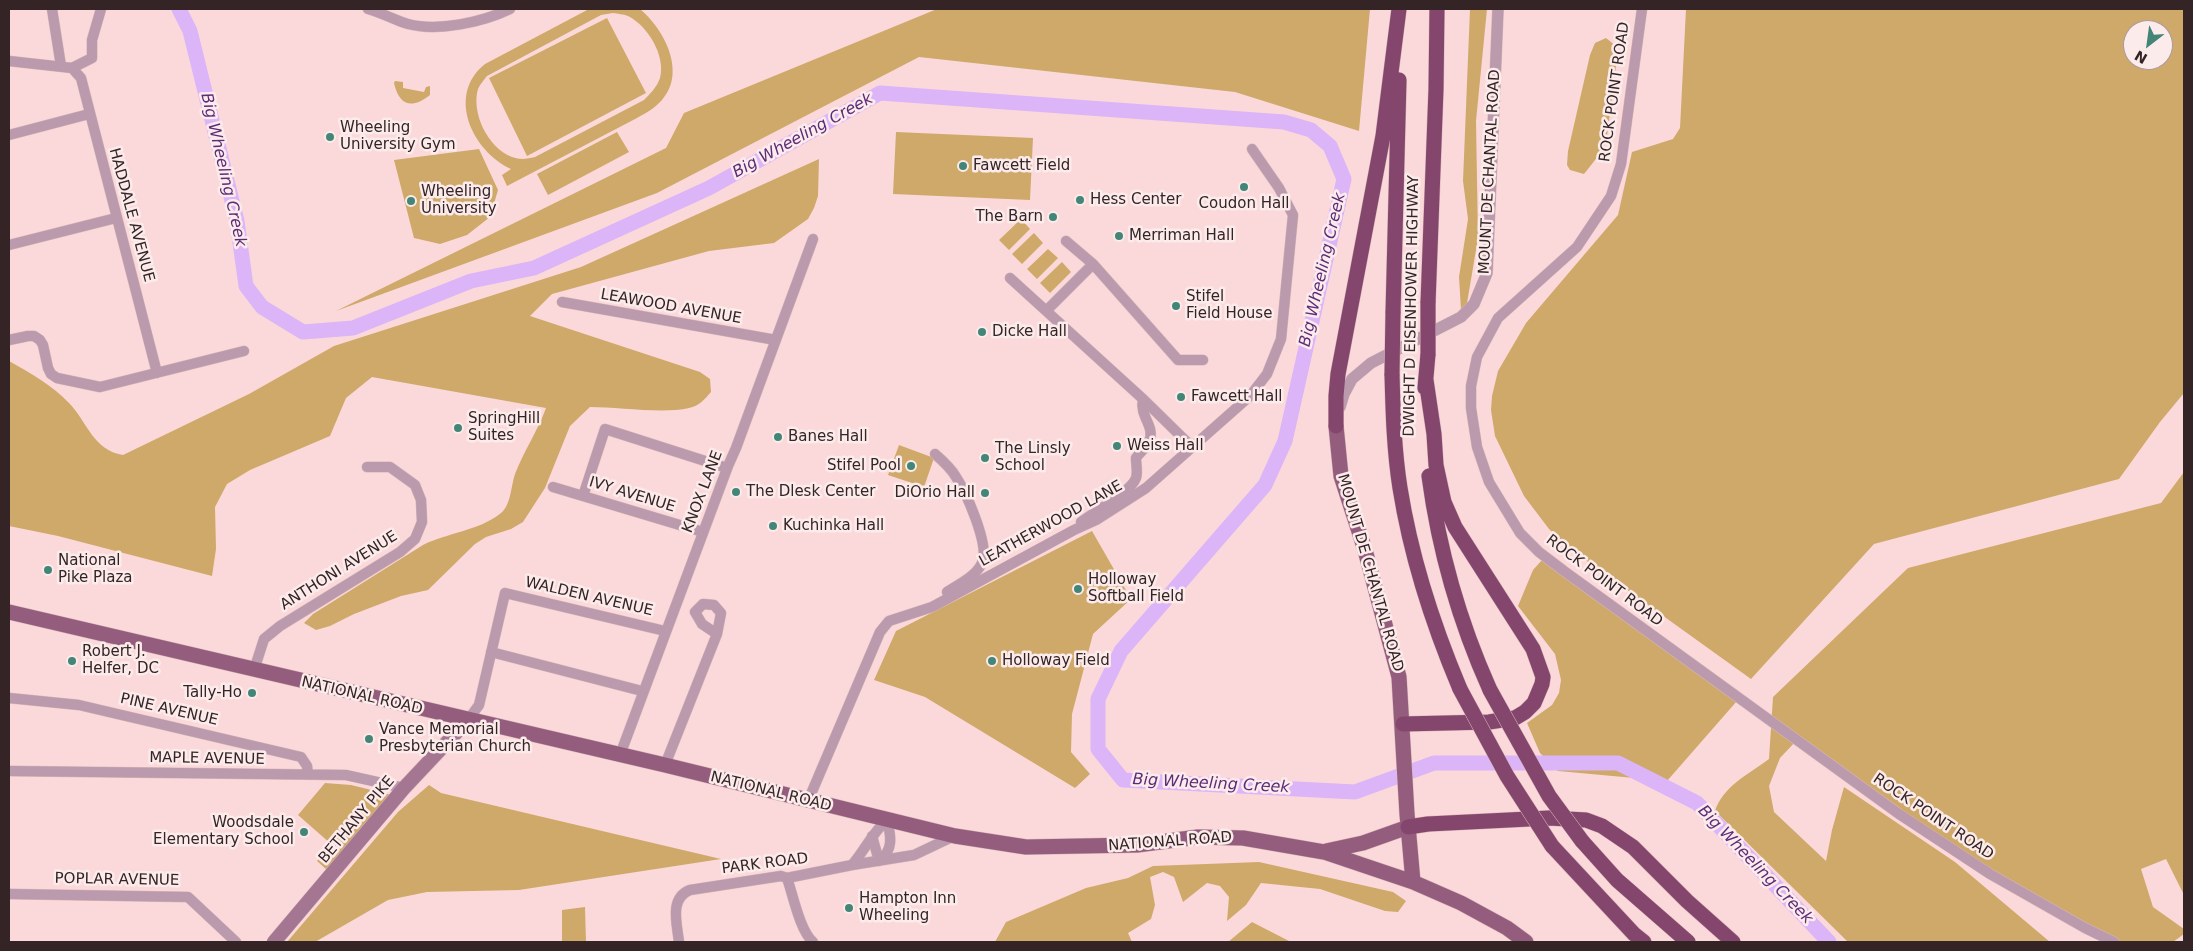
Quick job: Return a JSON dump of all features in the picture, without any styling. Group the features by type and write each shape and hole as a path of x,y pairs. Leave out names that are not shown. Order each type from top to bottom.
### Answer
{"highway":[{"name":"DWIGHT D EISENHOWER HIGHWAY","path":"1400,9 1392,374 1394,440 1400,488 1421,581 1441,645 1460,689 1507,776 1552,846 1634,934 1644,942"},
{"path":"1336,426 1338,374 1383,136 1400,9"},
{"name":"DWIGHT D EISENHOWER HIGHWAY","path":"1437,9 1425,408 1427,457 1435,519 1444,562 1472,648 1490,690 1549,796 1582,841 1617,880 1688,942"},
{"path":"1403,731 1515,718 1534,703 1543,677 1534,649 1455,527 1444,502 1436,465 1434,434 1426,380"},
{"path":"1407,821 1428,824 1549,818 1586,820 1602,826 1633,847 1687,901 1732,942"}],"main road":[{"name":"MOUNT DE CHANTAL ROAD","path":"1336,426 1341,476 1365,550 1399,677 1407,821 1413,882"},
{"name":"NATIONAL ROAD","path":"9,612 666,765 955,836 1026,848 1137,845 1198,838 1244,838 1324,852 1413,882 1469,907 1507,928 1526,942"},
{"name":"BETHANY PIKE","path":"274,942 404,788 468,720"},
{"path":"1324,852 1363,844 1407,821"}],"street":[{"path":"52,9 61,66"},
{"path":"9,61 72,68 92,58 92,40 101,9"},
{"path":"368,9 408,24 432,27 453,25 498,14 510,9"},
{"name":"MOUNT DE CHANTAL ROAD","path":"1336,426 1344,394 1352,379 1371,363 1461,318 1474,304 1480,294 1487,273 1498,9"},
{"name":"ROCK POINT ROAD","path":"1642,9 1621,164 1610,196 1577,247 1498,318 1477,357 1472,386 1472,408 1477,447 1489,482 1520,533 1539,552 1564,571 1899,814 1990,874 2085,928 2114,942"},
{"name":"HADDALE AVENUE","path":"72,68 80,78 156,373"},
{"path":"9,135 89,114"},
{"name":"LEATHERWOOD LANE","path":"808,801 880,632 889,620 932,606 1096,520 1146,488 1250,396 1267,374 1281,339 1292,215 1279,188 1252,148"},
{"path":"9,245 116,218"},
{"name":"KNOX LANE","path":"620,755 642,691 736,448 813,239"},
{"path":"1066,241 1093,264 1178,360 1203,360"},
{"path":"1047,310 1093,264"},
{"path":"1010,278 1143,399 1192,447"},
{"name":"LEAWOOD AVENUE","path":"562,302 776,340"},
{"path":"9,340 34,336 43,345 51,374 57,378 100,387 244,351"},
{"path":"1074,530 1081,522 1125,490 1134,481 1137,471 1136,458 1150,440 1149,426 1141,409 1143,399"},
{"path":"583,496 605,429 727,468"},
{"path":"918,611 974,574 983,560 984,546 962,486 955,475 936,454"},
{"name":"ANTHONI AVENUE","path":"254,670 264,639 280,626 400,552 414,539 422,522 421,500 415,485 390,467 367,467"},
{"name":"IVY AVENUE","path":"553,487 703,532"},
{"name":"WALDEN AVENUE","path":"491,652 505,593 665,631"},
{"path":"666,765 717,634"},
{"path":"468,720 479,705 491,652 642,691"},
{"name":"PINE AVENUE","path":"9,698 79,706 300,757 307,766 308,774"},
{"name":"MAPLE AVENUE","path":"9,771 346,775 404,788"},
{"path":"852,865 864,851 872,836 887,820"},
{"path":"872,836 879,861 888,853 891,841 887,820"},
{"name":"PARK ROAD","path":"679,942 676,910 682,893 696,888 781,876 787,878 914,855 955,836"},
{"path":"787,878 800,919 809,939 813,942"},
{"name":"POPLAR AVENUE","path":"9,894 188,897 236,942"}],"shaded area":[{"path":"589,9 640,9 664,39 672,64 672,77 669,89 662,100 650,110 507,186 502,175 511,169 497,161 475,136 466,106 467,91 473,77 485,64","holes":["613,13 628,16 642,27 654,42 658,51 661,69 660,78 651,93 644,100 535,157 515,158 503,152 489,138 479,119 476,98 478,89 487,76 601,15"]},
{"path":"937,9 1370,9 1359,131 1235,92 919,57 657,193 336,311 666,148 684,113"},
{"path":"1470,9 1487,9 1476,121 1478,238 1466,309 1461,310 1459,277 1468,219 1463,181"},
{"path":"1686,9 2184,9 2184,393 2160,422 2119,479 1874,544 1751,679 1570,549 1549,529 1524,496 1495,436 1491,410 1498,371 1526,323 1618,215 1632,152 1673,139 1680,128"},
{"path":"607,18 646,93 527,156 489,78"},
{"path":"1606,38 1616,46 1617,58 1607,136 1603,150 1584,174 1570,170 1567,165 1568,151 1590,55 1595,43"},
{"path":"395,81 403,82 403,88 424,92 426,87 430,86 430,95 417,103 407,103 399,96"},
{"path":"617,132 629,152 548,195 537,174"},
{"name":"Fawcett Field","path":"896,132 1033,138 1030,200 893,194"},
{"path":"479,149 498,190 490,217 467,235 440,244 414,238 394,160"},
{"path":"819,159 818,196 814,208 808,219 774,243 709,251 552,294 530,316 700,372 710,379 711,392 696,406 678,410 590,407 570,426 545,488 523,522 511,529 486,537 475,544 428,590 401,596 316,630 304,623 313,614 423,545 483,524 501,513 509,500 515,474 546,408 372,377 346,398 330,436 250,470 227,484 215,507 216,549 212,576 58,536 9,526 9,361 55,391 76,411 98,442 105,448 123,455 249,394 334,346 581,267"},
{"path":"1021,219 1030,229 1009,250 999,240"},
{"path":"1034,233 1043,243 1022,264 1012,254"},
{"path":"1048,249 1058,258 1037,279 1027,269"},
{"path":"1062,262 1071,272 1050,293 1040,283"},
{"name":"Stifel Pool","path":"899,445 934,458 924,487 888,475"},
{"path":"2184,472 2184,895 2166,859 2141,869 2153,907 2184,929 2184,934 2173,942 2116,942 2004,882 1797,740 1780,758 1769,786 1774,812 1826,861 1844,787 1955,862 2050,942 1848,942 1715,811 1724,794 1730,788 1769,759 1773,697 1908,568 2161,503"},
{"path":"1092,531 1131,599 1093,634 1072,714 1071,752 1090,774 1075,788 925,697 874,680 896,631"},
{"path":"1542,560 1737,701 1667,781 1558,771 1540,753 1527,723 1552,705 1559,693 1561,680 1555,654 1518,606 1533,570"},
{"path":"325,783 351,785 392,795 327,870 317,861 331,844 298,815"},
{"path":"429,785 441,793 721,859 519,890 427,892 388,900 315,942 287,942 398,812"},
{"path":"1259,862 1393,892 1406,901 1398,912 1385,911 1320,889 1261,883 1246,905 1227,921 1229,897 1220,886 1207,883 1183,902 1174,877 1163,872 1150,877 1155,905 1151,919 1128,933 1132,942 995,942 1006,922 1086,888 1128,878 1153,866"},
{"path":"585,907 586,942 562,942 562,910"},
{"path":"1252,922 1291,942 1228,942"}],"waterway":[{"name":"Big Wheeling Creek","path":"179,9 190,31 237,221 246,286 262,307 303,332 353,328 471,281 534,268 709,188 880,93 1284,122 1311,130 1330,146 1344,179 1285,441 1265,485 1121,651 1098,699 1098,749 1123,780 1355,792 1434,763 1618,763 1697,803 1829,942"}],"place":[{"name":"Wheeling University Gym","path":"330,137"},
{"name":"Fawcett Field","path":"963,166"},
{"name":"Coudon Hall","path":"1244,187"},
{"name":"Hess Center","path":"1080,200"},
{"name":"Wheeling University","path":"411,201"},
{"name":"The Barn","path":"1053,217"},
{"name":"Merriman Hall","path":"1119,236"},
{"name":"Stifel Field House","path":"1176,306"},
{"name":"Dicke Hall","path":"982,332"},
{"name":"Fawcett Hall","path":"1181,397"},
{"name":"SpringHill Suites","path":"458,428"},
{"name":"Banes Hall","path":"778,437"},
{"name":"Weiss Hall","path":"1117,446"},
{"name":"The Linsly School","path":"985,458"},
{"name":"Stifel Pool","path":"911,466"},
{"name":"The Dlesk Center","path":"736,492"},
{"name":"DiOrio Hall","path":"985,493"},
{"name":"Kuchinka Hall","path":"773,526"},
{"name":"National Pike Plaza","path":"48,570"},
{"name":"Holloway Softball Field","path":"1078,589"},
{"name":"Robert J. Helfer, DC","path":"72,661"},
{"name":"Holloway Field","path":"992,661"},
{"name":"Tally-Ho","path":"252,693"},
{"name":"Vance Memorial Presbyterian Church","path":"369,739"},
{"name":"Woodsdale Elementary School","path":"304,832"},
{"name":"Hampton Inn Wheeling","path":"849,908"}]}
